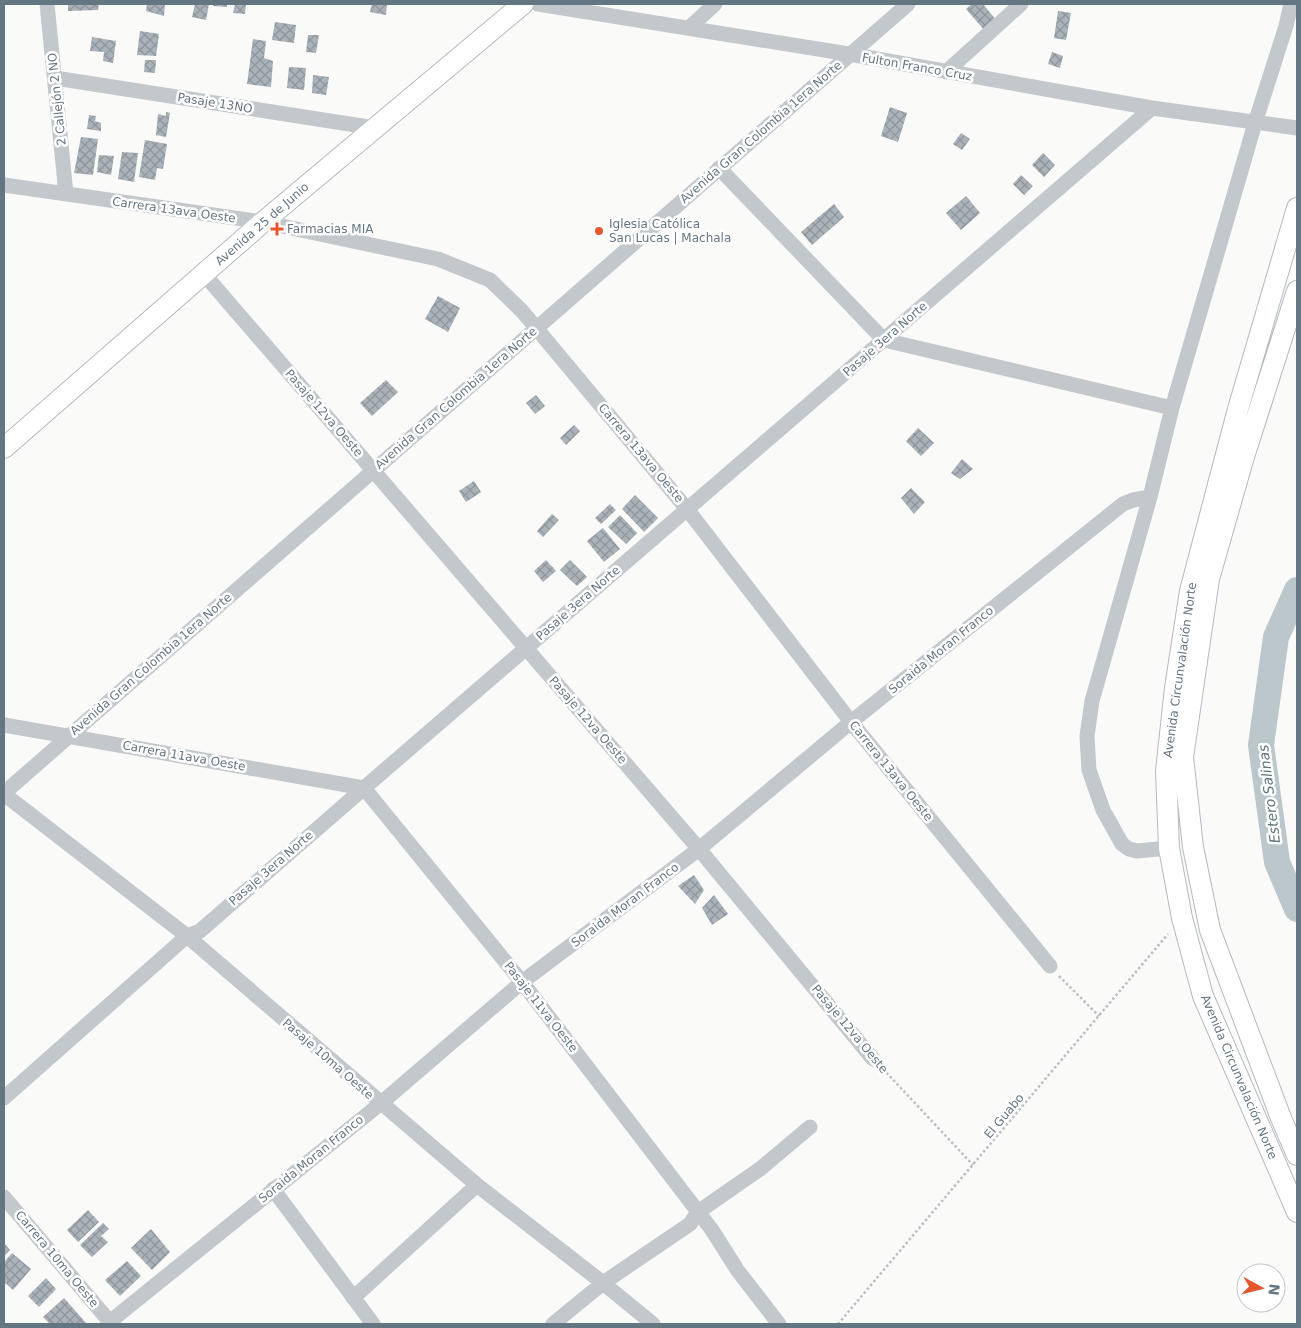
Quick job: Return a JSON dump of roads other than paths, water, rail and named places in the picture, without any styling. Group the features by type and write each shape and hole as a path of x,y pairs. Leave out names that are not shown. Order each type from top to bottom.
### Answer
{"main road":[{"name":"Avenida 25 de Junio","path":"4,448 262,222 522,4"},
{"name":"Avenida Circunvalación Norte","path":"1297,208 1238,410 1219,515 1183,757 1193,847 1210,930 1281,1118 1297,1155"},
{"name":"Avenida Circunvalación Norte","path":"1297,291 1243,460 1219,515 1190,591 1175,688 1166,771 1169,848 1182,918 1202,996 1297,1212"},
{"path":"1187,939 1210,930"}],"street":[{"name":"2 Callejón 2 NO","path":"47,4 66,194"},
{"name":"Fulton Franco Cruz","path":"538,4 849,54 1152,108 1297,128"},
{"path":"689,28 716,4"},
{"name":"Avenida Gran Colombia 1era Norte","path":"4,793 908,4"},
{"path":"946,72 1021,4"},
{"path":"1169,848 1129,850 1122,844 1103,810 1089,770 1087,736 1092,700 1150,497 1172,408 1291,4"},
{"name":"Pasaje 13NO","path":"55,78 376,128"},
{"name":"Pasaje 3era Norte","path":"4,1098 187,936 200,931 526,647 1152,108"},
{"path":"719,168 884,340 1172,408"},
{"name":"Carrera 13ava Oeste","path":"4,185 262,222 438,259 490,280 522,311 687,509 851,722 1050,966"},
{"name":"Pasaje 12va Oeste","path":"204,274 699,849 873,1059"},
{"name":"Soraida Moran Franco","path":"109,1323 380,1104 522,982 699,849 851,722 1123,504 1150,497"},
{"name":"Carrera 11ava Oeste","path":"4,725 364,788"},
{"name":"Pasaje 11va Oeste","path":"364,788 522,982 712,1230 738,1271 779,1324"},
{"name":"Pasaje 10ma Oeste","path":"4,793 187,936 380,1104 477,1185 653,1324"},
{"path":"554,1324 603,1283 690,1224 698,1212 760,1169 810,1127"},
{"path":"353,1298 477,1185"},
{"path":"273,1189 373,1324"},
{"name":"Carrera 10ma Oeste","path":"4,1196 109,1323"}],"waterway":[{"name":"Estero Salinas","path":"1297,590 1276,637 1261,745 1277,862 1297,909"}],"place":[{"name":"Farmacias MIA","path":"277,229"},
{"name":"Iglesia Católica San Lucas | Machala","path":"599,231"}]}
